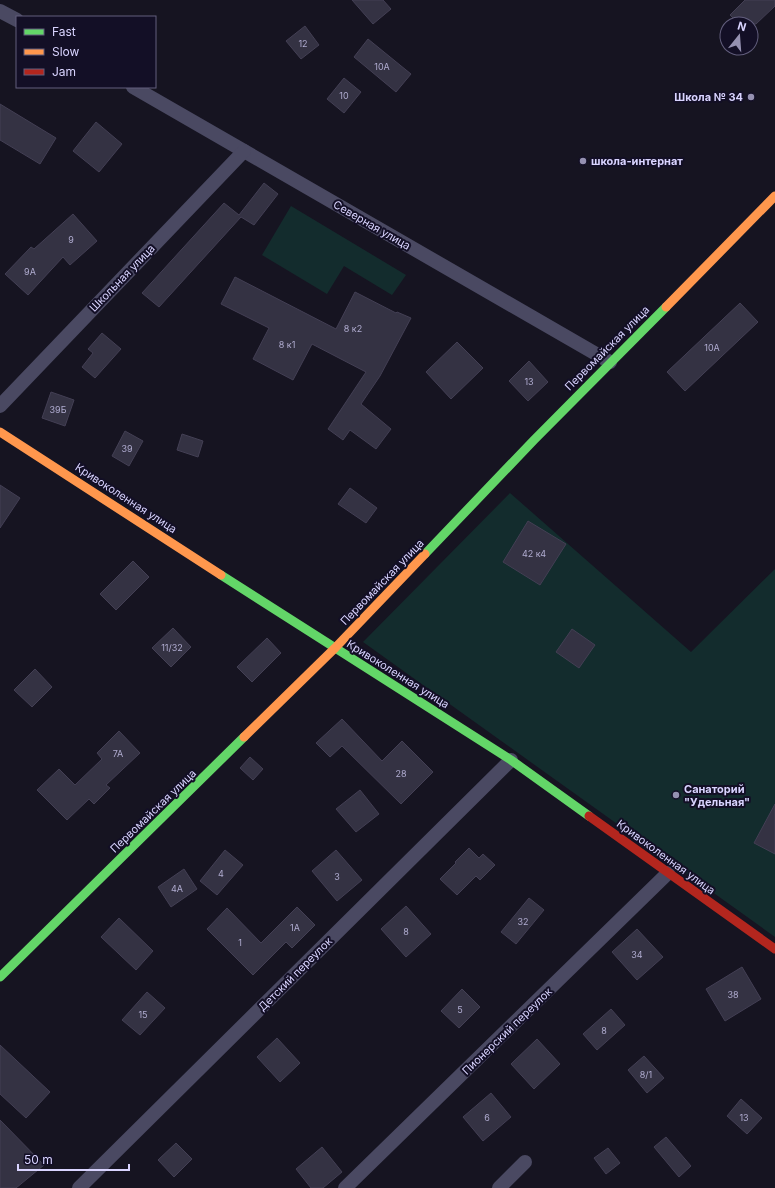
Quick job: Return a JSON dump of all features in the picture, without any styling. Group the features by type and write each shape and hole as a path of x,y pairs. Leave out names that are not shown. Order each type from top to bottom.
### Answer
{"main road":[{"name":"Первомайская улица","path":"0,977 335,648 534,440 775,196"},
{"name":"Кривоколенная улица","path":"0,432 511,760 775,949"}],"street":[{"path":"0,11 16,19"},
{"name":"Северная улица","path":"135,88 610,362"},
{"name":"Школьная улица","path":"0,406 244,151"},
{"name":"Детский переулок","path":"79,1188 511,760"},
{"name":"Пионерский переулок","path":"345,1188 668,873"},
{"path":"499,1188 525,1162"}],"green space":[{"path":"291,206 406,275 392,295 344,266 327,294 262,255"},
{"name":"Санаторий \"Удельная\"","path":"510,493 691,652 775,569 775,937 363,642"}],"building":[{"path":"352,0 383,0 391,9 373,24"},
{"path":"745,0 775,0 775,6 759,21 759,16 730,15"},
{"path":"305,26 319,45 301,59 286,41"},
{"path":"368,39 411,74 396,92 354,57"},
{"path":"344,78 361,92 344,113 327,99"},
{"path":"0,104 56,138 40,164 0,140"},
{"path":"96,122 122,144 99,172 73,151"},
{"path":"264,183 278,194 254,225 241,217 159,307 142,293 224,203 239,215"},
{"path":"73,214 97,241 70,265 63,257 28,295 5,274 31,247 34,249"},
{"path":"235,277 336,329 355,292 396,313 397,312 411,318 380,376 361,404 391,429 376,449 350,430 343,440 328,429 366,372 312,344 293,380 253,359 269,328 221,304"},
{"path":"740,303 758,322 685,391 667,372"},
{"path":"102,333 121,349 95,378 82,367 93,353 88,349"},
{"path":"457,342 483,368 451,399 426,372"},
{"path":"529,361 548,382 528,401 509,381"},
{"path":"51,392 74,400 65,426 42,418"},
{"path":"125,431 143,441 129,466 112,456"},
{"path":"182,434 203,441 198,457 177,450"},
{"path":"0,485 20,498 0,528"},
{"path":"350,488 377,508 366,523 338,504"},
{"path":"528,521 566,544 540,585 503,562"},
{"path":"133,561 149,577 116,610 100,594"},
{"path":"173,628 191,647 171,667 152,648"},
{"path":"572,629 595,645 579,668 556,652"},
{"path":"267,638 281,653 252,682 237,667"},
{"path":"35,669 52,687 32,707 14,690"},
{"path":"342,719 382,761 402,741 433,772 401,804 342,746 330,757 316,743"},
{"path":"119,731 140,753 106,785 110,788 94,804 89,799 67,820 37,790 59,769 75,785 102,759 97,753"},
{"path":"250,757 263,769 253,780 240,768"},
{"path":"360,790 379,814 356,832 336,809"},
{"path":"775,804 775,854 754,843"},
{"path":"469,848 479,858 483,854 495,865 480,880 476,876 457,895 440,879"},
{"path":"225,850 243,865 217,895 200,881"},
{"path":"336,850 362,880 337,901 312,871"},
{"path":"184,869 197,889 171,907 158,887"},
{"path":"529,898 544,910 516,944 501,932"},
{"path":"406,906 431,934 406,957 381,929"},
{"path":"297,907 315,925 292,948 286,942 253,975 207,929 227,908 261,943"},
{"path":"119,918 153,951 136,970 101,937"},
{"path":"637,929 663,957 637,980 612,952"},
{"path":"742,967 761,999 725,1021 706,989"},
{"path":"462,989 480,1007 459,1028 441,1011"},
{"path":"147,992 165,1008 140,1035 122,1020"},
{"path":"611,1009 625,1025 597,1050 583,1034"},
{"path":"277,1038 300,1063 280,1082 257,1057"},
{"path":"537,1039 560,1064 534,1089 511,1064"},
{"path":"0,1045 50,1092 26,1118 0,1094"},
{"path":"644,1056 664,1078 647,1093 628,1070"},
{"path":"491,1093 511,1117 483,1141 463,1117"},
{"path":"741,1099 762,1118 747,1134 727,1116"},
{"path":"0,1120 44,1165 16,1188 0,1188"},
{"path":"666,1137 691,1166 679,1177 654,1147"},
{"path":"176,1143 192,1159 174,1177 158,1160"},
{"path":"322,1147 342,1172 323,1188 311,1188 296,1169"},
{"path":"608,1148 620,1163 606,1174 594,1158"}],"traffic: fast":[{"path":"425,554 534,440 666,307"},
{"path":"221,575 511,760 589,816"},
{"path":"0,977 244,737"}],"traffic: slow":[{"path":"666,307 775,196"},
{"path":"0,432 221,575"},
{"path":"244,737 335,648 425,554"}],"traffic: jam":[{"path":"589,816 775,949"}],"place":[{"name":"Школа № 34","path":"751,97"},
{"name":"школа-интернат","path":"583,161"},
{"name":"Санаторий \"Удельная\"","path":"676,795"}]}
